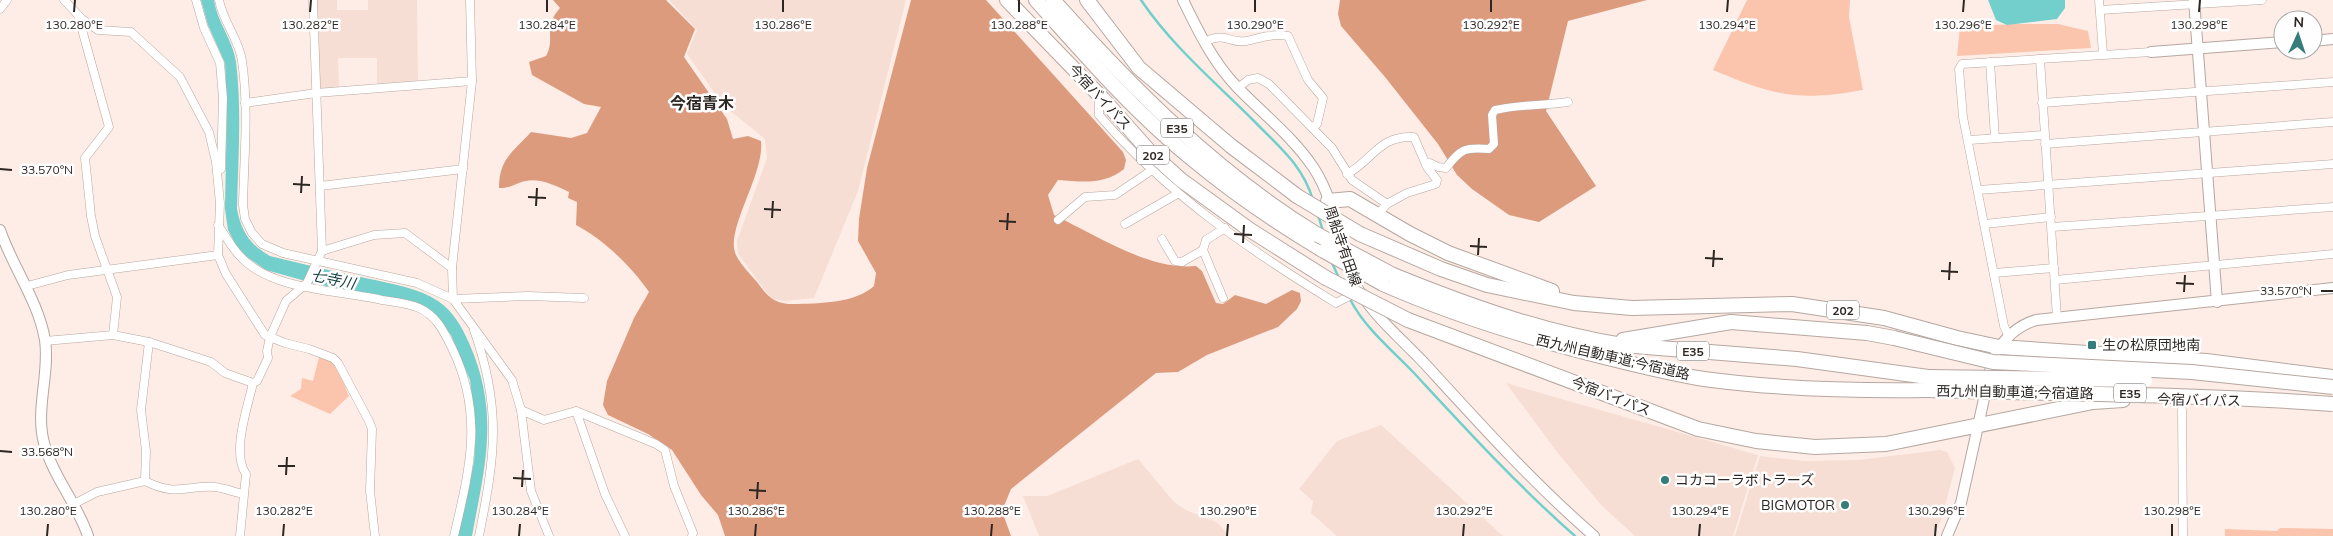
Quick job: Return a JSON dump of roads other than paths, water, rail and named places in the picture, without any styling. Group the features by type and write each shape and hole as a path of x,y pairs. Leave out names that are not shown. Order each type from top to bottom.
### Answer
{"highway":[{"name":"今宿バイパス","path":"1007,0 1103,99 1150,152 1180,180 1250,230 1326,278 1408,320 1698,429 1756,441 1815,447 1886,444 2093,402 2138,399 2223,399 2333,408"},
{"name":"西九州自動車道;今宿道路","path":"1036,0 1114,84 1180,148 1242,198 1280,225 1383,284 1428,304 1540,341 1705,379 1851,391 1927,383 2139,380 2333,388"},
{"name":"西九州自動車道;今宿道路","path":"1053,0 1160,112 1249,189 1318,235 1393,275 1518,320 1590,340 1631,346 1836,363 1927,383 2256,398 2333,404"},
{"name":"202","path":"1087,0 1139,68 1231,146 1297,196 1360,234 1441,269 1487,285 1582,304 1632,308 1792,304 1856,312 1957,338 2206,361 2333,377"},
{"path":"1328,201 1350,199 1448,253 1544,289 1606,300 1746,304"},
{"path":"1434,291 1513,309"},
{"path":"1590,340 1630,339 1731,322 1867,333 1992,362 2192,372 2333,388"},
{"path":"1644,330 1670,331"}],"street":[{"path":"0,9 6,0"},
{"path":"64,0 98,30 131,32 180,77 209,132 216,162 220,204"},
{"path":"196,0 204,28 220,63 223,98 218,255 226,274 265,335 333,358 369,421 372,429 373,450 370,491 375,536"},
{"path":"220,0 226,22 237,43 242,61 245,103 243,204 245,219 252,233 262,244 284,253 417,283 453,299 528,296 584,298"},
{"path":"239,536 246,474 242,468 239,453 253,383 257,381 268,358 267,351 270,337 286,301 305,285 319,261 322,251 313,0"},
{"path":"470,0 472,81 452,268 453,299 471,321 512,380 521,410 532,491 548,536"},
{"name":"周船寺有田線","path":"1183,0 1204,42 1238,88 1297,145 1314,169 1328,201 1352,278 1359,292 1385,324 1420,358 1524,472 1594,536"},
{"path":"2099,0 2103,54"},
{"path":"2100,10 2195,2 2262,0"},
{"path":"2195,2 2217,302"},
{"path":"78,14 97,88 107,112 109,127 85,158 91,216 117,298 113,335"},
{"path":"1204,42 1218,36 1244,42 1278,34 1288,36 1308,80 1323,98 1317,124 1313,128"},
{"path":"2004,342 2004,326 1963,117 1959,69 1962,64 2273,43"},
{"path":"2040,59 2057,318"},
{"path":"1990,62 1995,138"},
{"path":"1238,88 1248,80 1258,78 1269,84 1332,148 1347,174 1387,204"},
{"path":"245,103 316,93 472,81"},
{"path":"2042,103 2201,90 2333,82"},
{"path":"1103,99 1098,101 1099,115 1177,194 1277,267 1336,303 1359,292"},
{"path":"1426,164 1430,163 1438,168 1446,168 1458,152 1468,148 1489,149 1494,144 1492,115 1495,110 1520,104 1533,107 1568,102"},
{"path":"1968,140 1995,138 2044,140 2204,132 2333,122"},
{"path":"1347,174 1385,143 1400,136 1414,137 1426,164 1437,180 1436,184 1407,193 1387,204 1377,215"},
{"path":"1978,190 2333,164"},
{"path":"320,186 464,169"},
{"path":"1058,220 1086,197 1115,195 1152,170"},
{"path":"1125,224 1177,194"},
{"path":"2052,227 2333,207"},
{"path":"1985,224 2051,217"},
{"path":"218,225 240,257 265,275 305,285 352,292 419,308 440,324 468,389 472,428 469,476 454,536"},
{"path":"1162,239 1175,261 1182,262 1202,250 1206,240 1225,228"},
{"path":"1,233 28,286 45,341 41,410 43,440 50,464 81,516 88,536"},
{"path":"322,251 374,235 405,233 452,268"},
{"path":"1202,250 1223,298"},
{"path":"2056,280 2333,254"},
{"path":"28,286 68,275 218,255"},
{"path":"1994,273 2054,268"},
{"path":"1947,536 1961,503 1993,358 2004,342 2020,325 2036,320 2333,288"},
{"path":"471,321 484,359 491,389 494,440 490,478 479,536"},
{"path":"45,341 113,335 149,342 211,362 225,373 253,383"},
{"path":"145,481 146,451 141,410 149,342"},
{"path":"521,410 544,420 576,411 656,444 665,450 674,486 692,536"},
{"path":"2182,410 2182,536"},
{"path":"576,411 605,494 625,536"},
{"path":"74,504 97,492 145,481 159,488 184,490 214,487 243,494"}],"water":[{"name":"七寺川","path":"201,0 214,0 218,16 232,46 236,62 239,117 237,209 241,224 248,237 257,247 270,256 396,285 422,293 438,301 448,310 463,331 479,368 487,416 485,462 472,536 458,536 474,462 476,431 470,380 451,335 433,313 395,299 316,284 266,270 244,255 228,230 225,209 227,104 225,63 208,25"},
{"path":"1988,0 2065,0 2065,8 2057,19 2007,25 1996,20"}],"waterway":[{"path":"1141,0 1180,48 1289,157 1303,176 1313,200"},
{"path":"1318,215 1323,231"},
{"path":"1332,263 1339,278"},
{"path":"1351,301 1364,321 1380,339 1513,477 1575,536"}],"place":[{"name":"生の松原団地南","path":"2092,345"},
{"name":"コカコーラボトラーズ","path":"1665,480"},
{"name":"BIGMOTOR","path":"1845,505"}],"district":[{"name":"今宿青木","path":"702,103"}]}
